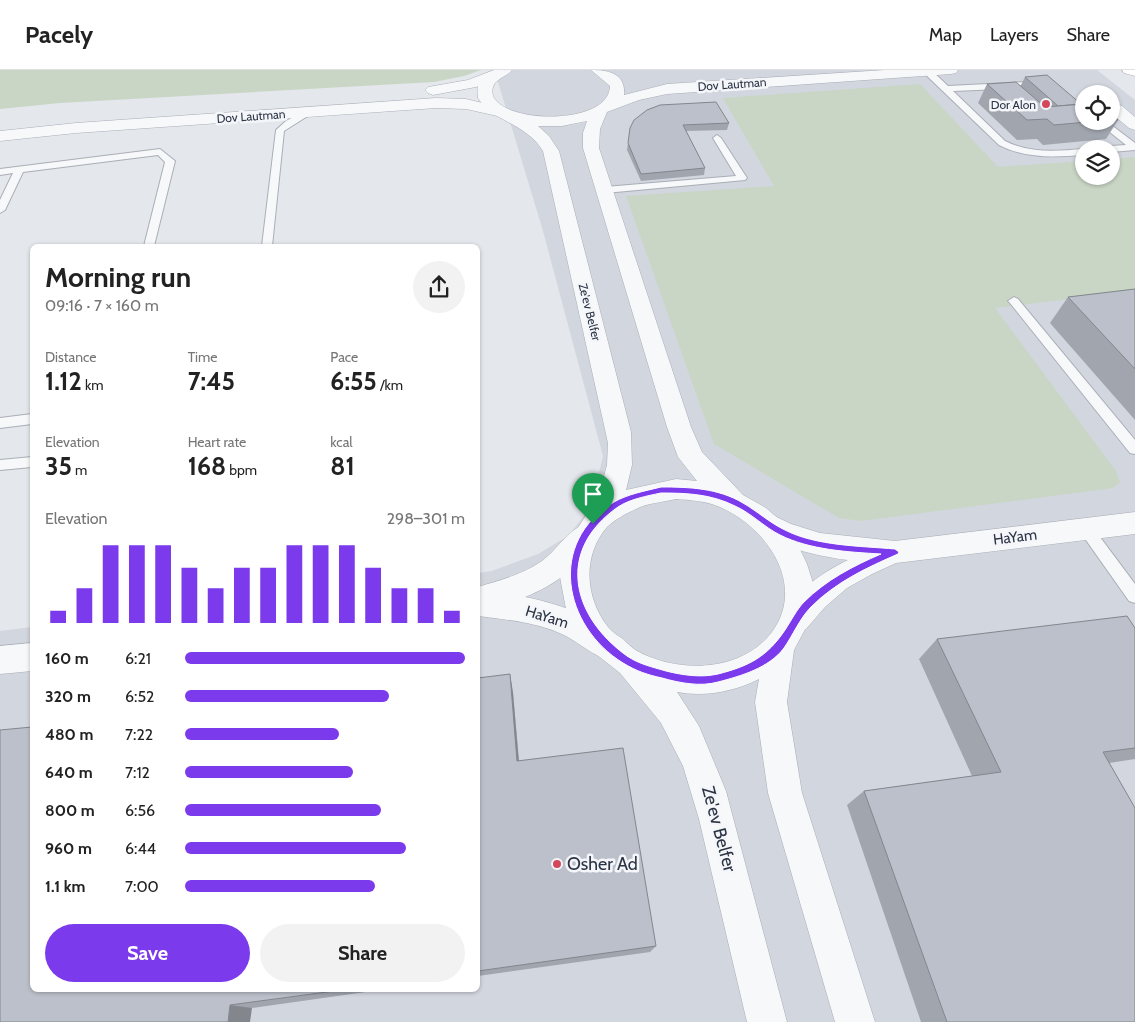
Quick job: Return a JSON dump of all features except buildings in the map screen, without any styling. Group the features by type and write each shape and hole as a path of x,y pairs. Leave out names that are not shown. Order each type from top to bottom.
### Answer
{"main road":[{"path":"1129,70 1135,72"}],"street":[{"path":"599,70 627,76"},
{"path":"599,70 614,81 618,90 615,99 603,109 592,124 590,136 592,148 678,427 691,458 709,478 739,504 766,523 787,548 794,562 800,591 800,606 787,633 771,702 785,793 855,1022"},
{"name":"Dov Lautman","path":"662,75 748,70"},
{"name":"Dov Lautman","path":"0,136 76,128 452,103 478,106 534,120 561,121 582,118 634,96 667,89 951,70"},
{"path":"502,72 489,81 484,94 490,103 506,113"},
{"name":"Dov Lautman","path":"86,112 444,89 476,83 502,72"},
{"name":"Ze'ev Belfer","path":"506,113 536,132 551,152 620,440 621,456 616,482 602,512 589,529"},
{"path":"1120,113 1135,124"},
{"path":"617,654 596,635 586,620 575,591 573,576 575,561 578,548 589,529 616,504 638,495 661,490 692,490 708,493 739,504"},
{"name":"HaYam","path":"766,523 783,533 820,544 895,552 1135,523"},
{"name":"HaYam","path":"480,599 518,587 543,576 564,561 589,529"},
{"name":"HaYam","path":"480,604 526,610 554,616 580,628 641,668 659,675 697,680 716,679 751,668 766,658 787,633 806,605 834,581 865,564 895,552"},
{"name":"Ze'ev Belfer","path":"617,654 641,674 669,707 686,733 701,766 714,805 767,1022"},
{"path":"0,660 30,656"}],"lane":[{"path":"928,72 1002,143 1033,153 1051,155 1075,153"},
{"path":"945,88 1027,84 1048,87"},
{"path":"267,244 280,130 310,112"},
{"path":"1112,130 1135,147"},
{"path":"605,190 742,178 717,138"},
{"path":"1120,148 1135,147"},
{"path":"0,172 160,152 170,161 149,244"},
{"path":"0,210 20,170"},
{"path":"1014,301 1135,449"},
{"path":"0,423 30,419"},
{"path":"0,465 30,462"},
{"path":"1086,529 1135,596"}],"shaded area":[{"path":"514,70 1097,70 1116,85 1075,85 1075,130 1120,130 1120,88 1135,100 1135,1022 0,1022 0,631 30,627 30,992 480,992 480,573 492,571 538,554 568,536 591,507 603,456 543,231 495,72"}],"green space":[{"path":"0,70 481,70 464,76 434,82 60,103 0,109"},
{"path":"920,84 998,167 1075,162 1075,185 1120,185 1120,158 1135,157 1135,291 995,308 1116,471 1120,482 1113,488 861,521 839,518 714,444 626,196 774,186 723,98"}],"place":[{"name":"Dor Alon","path":"1046,104"},
{"name":"Osher Ad","path":"557,864"}],"route":[{"path":"676,489 692,490 708,493 739,504 783,533 807,541 845,548 895,552 854,569 834,581 815,596 806,605 779,647 751,668 734,675 716,679 678,679 659,675 624,659 596,635 586,620 579,605 573,576 578,548 584,535 593,524 616,504 645,493 676,489"}]}
